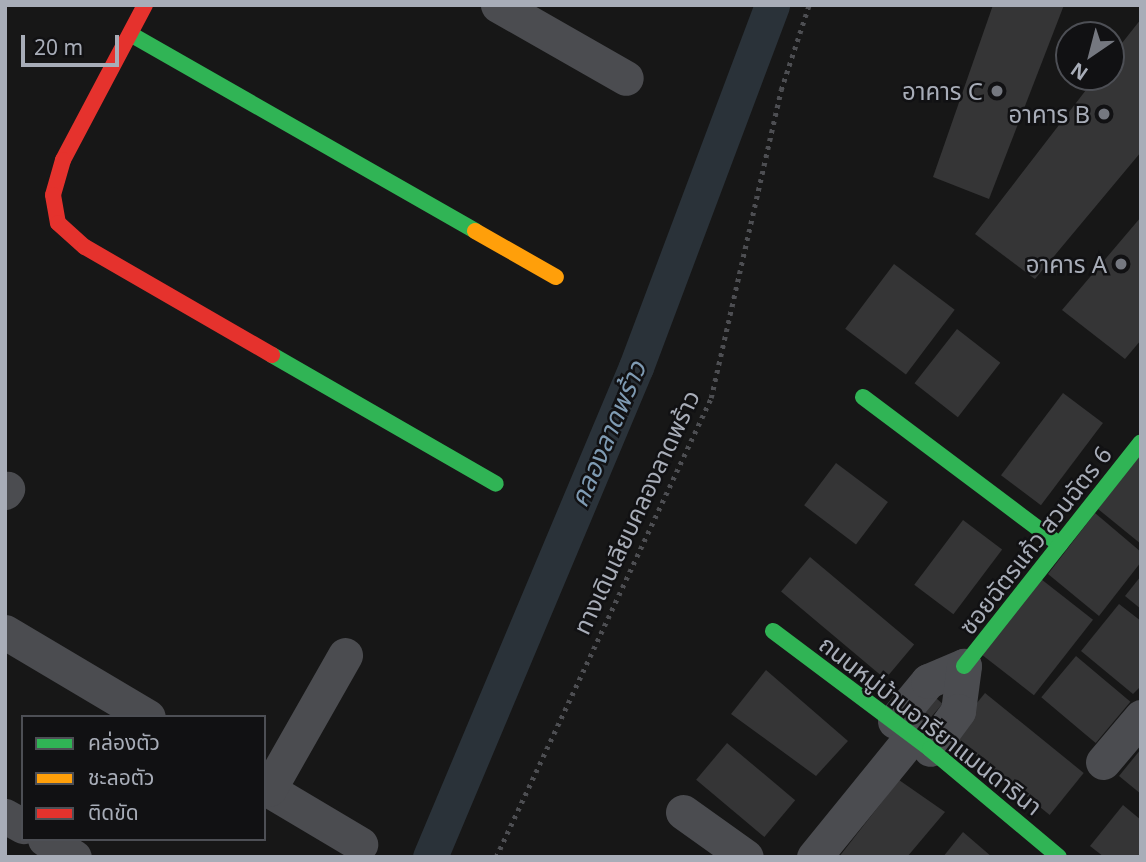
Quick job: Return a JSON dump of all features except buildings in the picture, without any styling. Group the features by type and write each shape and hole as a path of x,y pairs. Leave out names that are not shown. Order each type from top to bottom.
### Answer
{"street":[{"path":"145,5 63,160 53,195 58,223 85,247 496,484"},
{"path":"498,5 626,78"},
{"path":"132,34 556,277"},
{"path":"863,397 1060,545"},
{"name":"ซอยฉัตรแก้ว สวนฉัตร 6","path":"964,666 1141,442"},
{"name":"ถนนหมู่บ้านอารียาแมนดารินา","path":"773,631 913,735 1059,857"},
{"path":"5,632 145,715"},
{"path":"345,655 267,788 360,844"},
{"path":"814,857 913,735 958,711 964,666"},
{"path":"1103,762 1141,717"},
{"path":"683,811 746,857"},
{"path":"5,816 21,825"},
{"path":"48,841 75,857"}],"path":[{"name":"ทางเดินเลียบคลองลาดพร้าว","path":"496,857 710,398 775,117 809,5"}],"waterway":[{"name":"คลองลาดพร้าว","path":"430,857 636,367 772,5"}],"traffic: fast":[{"path":"132,35 475,231"},
{"path":"272,355 496,484"},
{"path":"863,397 1060,545"},
{"path":"964,666 1141,442"},
{"path":"773,631 930,749 1059,857"}],"traffic: slow":[{"path":"475,231 556,277"}],"traffic: jam":[{"path":"145,5 63,160 53,195 58,223 85,247 272,355"}],"place":[{"name":"อาคาร C","path":"997,91"},
{"name":"อาคาร B","path":"1104,114"},
{"name":"อาคาร A","path":"1121,264"}]}
